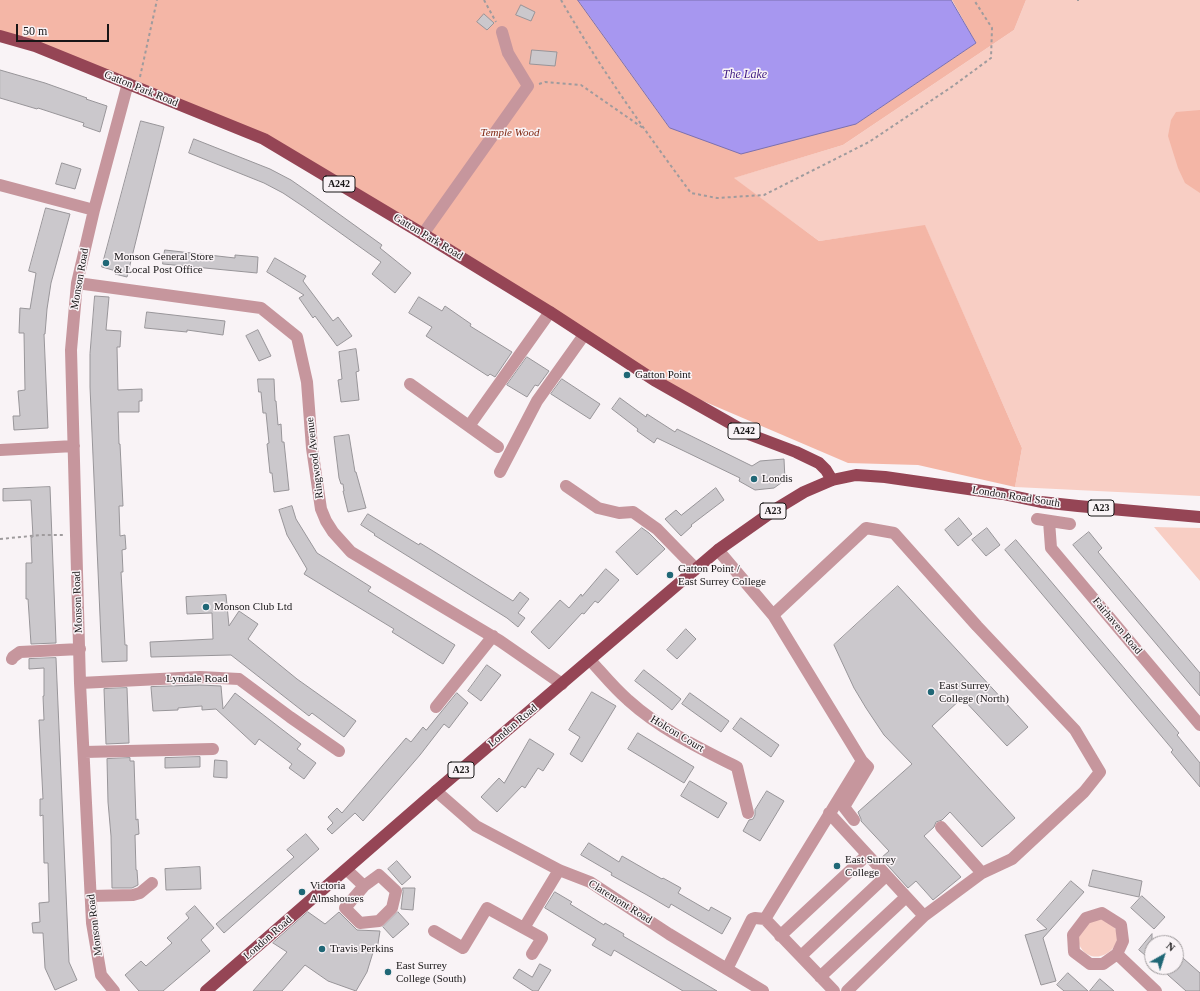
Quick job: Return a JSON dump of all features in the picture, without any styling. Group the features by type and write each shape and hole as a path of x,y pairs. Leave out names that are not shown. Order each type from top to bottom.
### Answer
{"main road":[{"name":"Gatton Park Road","path":"0,36 35,46 134,81 264,139 550,312 654,380 751,435 818,462 826,470 832,480"},
{"name":"London Road South","path":"832,480 856,474 1078,506 1200,517"},
{"name":"London Road","path":"206,991 347,870 436,791 718,550 787,502 804,492 832,480"}],"street":[{"path":"423,234 528,86 508,53 502,32"},
{"name":"Monson Road","path":"114,991 101,975 92,923 80,683 71,350 77,283 94,210 134,81"},
{"path":"0,186 94,210"},
{"name":"Ringwood Avenue","path":"77,283 262,308 279,322 296,337 307,382 312,448 321,509 333,532 351,552 493,636 562,684"},
{"path":"469,426 550,312"},
{"path":"500,472 537,401 584,335"},
{"path":"410,384 498,447"},
{"path":"0,450 74,446"},
{"path":"566,486 598,508 619,513 633,512 657,529 696,569"},
{"path":"1036,519 1070,524"},
{"name":"Fairhaven Road","path":"1049,521 1051,548 1200,724"},
{"path":"773,614 866,528 894,533 977,626 1075,730 1100,772 1084,792 1012,859 982,873 924,916 847,991"},
{"path":"718,550 773,614 862,761 868,767 844,807 854,820"},
{"path":"436,707 493,636"},
{"path":"12,659 17,654 24,652 80,649"},
{"name":"Holcon Court","path":"590,660 627,700 653,721 695,746 737,767 748,813"},
{"name":"Lyndale Road","path":"80,683 200,678 239,679 339,751"},
{"path":"84,752 213,749"},
{"path":"765,919 862,761"},
{"name":"Claremont Road","path":"436,791 476,826 559,870 590,882 669,934 763,991"},
{"path":"829,813 924,916"},
{"path":"941,827 982,873"},
{"path":"780,936 867,855"},
{"path":"347,870 364,886"},
{"path":"524,928 559,870"},
{"path":"801,956 886,876"},
{"path":"91,896 133,895 140,893 152,883"},
{"path":"820,977 906,897"},
{"path":"434,931 463,948 487,908 542,938 532,954"},
{"path":"1102,913 1121,925 1123,941 1117,954 1103,964 1090,964 1074,952 1073,935 1086,918 1102,913"},
{"path":"727,969 752,919 765,919 834,991"},
{"path":"1117,954 1156,991"}],"path":[{"path":"134,81 157,0"},
{"path":"484,0 502,32"},
{"path":"561,0 583,38 644,129 691,193 717,198 764,195 869,142 954,86 991,58 992,28 974,0"},
{"path":"528,86 545,82 581,85 644,129"},
{"path":"0,539 41,535 76,535"}],"shaded area":[{"path":"1026,0 1200,0 1200,496 1015,487 1022,448 925,226 819,241 733,178 843,145 1014,30"},
{"path":"1154,527 1200,528 1200,581"},
{"path":"1101,918 1114,927 1117,934 1117,941 1114,947 1108,952 1102,956 1094,957 1087,954 1081,948 1078,938 1079,933 1088,920"}],"green space":[{"name":"Temple Wood","path":"0,0 578,0 670,128 856,124 976,43 952,0 1026,0 1014,30 843,145 734,178 819,241 925,225 1022,448 1015,487 918,465 848,463 654,380 264,139 0,36"},
{"path":"1200,110 1200,193 1185,183 1178,168 1168,136 1171,120 1176,112"}],"water":[{"name":"The Lake","path":"578,0 951,0 976,43 856,124 741,154 670,128"}],"building":[{"path":"521,5 535,12 531,21 516,15"},
{"path":"484,14 494,23 487,30 477,22"},
{"path":"532,50 557,52 555,66 530,64"},
{"path":"0,70 45,83 107,106 100,132 83,126 84,123 38,108 37,109 0,98"},
{"path":"141,121 164,127 127,277 115,274 116,271 102,267"},
{"path":"194,139 270,169 291,180 382,245 380,248 411,273 395,293 372,274 381,262 283,193 264,183 189,153"},
{"path":"62,163 81,169 75,189 56,184"},
{"path":"46,208 70,214 51,283 44,334 48,428 14,430 13,416 20,416 18,391 25,390 24,333 19,333 20,308 30,309 36,273 29,271"},
{"path":"165,250 235,258 235,255 258,257 257,273 163,264"},
{"path":"275,258 306,276 303,281 333,321 338,317 352,336 337,346 315,316 313,318 299,298 304,295 267,272"},
{"path":"95,296 109,297 106,330 121,331 120,347 117,347 118,390 142,389 142,401 139,401 139,412 118,412 123,506 119,506 120,536 125,535 126,549 122,550 123,572 121,572 127,661 102,662 90,387 90,354"},
{"path":"419,297 442,311 445,306 471,324 470,326 512,352 495,377 490,374 488,376 426,336 432,327 409,313"},
{"path":"147,312 225,321 223,335 187,330 187,332 145,328"},
{"path":"258,330 271,356 259,361 246,336"},
{"path":"356,349 359,371 356,372 359,400 341,402 338,380 342,379 339,352"},
{"path":"527,357 549,371 538,386 535,385 527,397 507,385"},
{"path":"258,379 274,379 278,425 281,424 289,490 274,492 272,473 270,473 267,444 269,443 266,413 263,413"},
{"path":"562,379 600,404 590,419 551,394"},
{"path":"620,398 646,417 647,414 675,432 677,429 752,466 760,461 784,459 785,480 774,488 755,490 739,481 740,478 657,438 654,443 637,431 638,429 612,409"},
{"path":"349,435 355,472 366,508 348,512 343,491 343,484 341,484 339,478 334,437"},
{"path":"50,487 56,643 31,644 28,599 26,599 26,563 32,563 31,537 33,537 31,500 3,501 3,489"},
{"path":"716,488 724,500 691,525 692,526 681,536 665,519 676,510 681,515"},
{"path":"292,506 296,519 317,553 371,587 368,591 455,645 443,664 392,632 394,629 304,574 307,569 287,535 279,510"},
{"path":"368,514 419,545 420,543 513,601 520,592 529,599 518,613 525,618 518,627 507,618 374,535 375,534 361,525"},
{"path":"959,518 972,534 958,546 945,530"},
{"path":"642,528 665,549 637,575 616,552"},
{"path":"987,528 1000,545 986,556 972,540"},
{"path":"1089,532 1102,548 1098,552 1200,673 1200,696 1073,545"},
{"path":"1016,540 1179,733 1177,735 1200,763 1200,787 1171,752 1173,750 1005,550"},
{"path":"606,569 619,580 598,603 595,601 584,614 582,613 549,649 531,632 560,600 569,608"},
{"path":"898,586 1028,727 1007,746 962,698 932,726 1015,818 982,847 950,812 942,820 936,822 934,827 924,836 961,877 933,900 916,881 908,888 881,858 889,851 861,821 858,812 912,764 884,735 866,708 854,688 834,645"},
{"path":"226,595 229,626 239,611 258,624 248,639 297,679 356,721 344,737 312,713 309,716 231,655 151,657 150,642 213,639 212,613 187,614 186,597"},
{"path":"686,629 696,639 677,659 667,650"},
{"path":"56,658 69,962 77,980 55,990 45,968 43,933 33,933 32,923 40,922 39,903 49,902 48,863 44,863 43,815 40,816 40,799 43,799 39,720 44,720 44,668 29,669 29,659"},
{"path":"487,665 501,675 481,701 468,691"},
{"path":"644,670 681,699 672,710 635,681"},
{"path":"200,685 221,686 223,709 235,693 301,744 297,749 316,763 304,779 289,768 292,764 259,739 255,745 216,709 202,710 202,706 178,708 178,710 153,711 151,687"},
{"path":"127,688 129,743 106,744 104,689"},
{"path":"592,692 616,706 582,762 570,754 580,737 569,730"},
{"path":"457,693 468,703 449,728 444,724 420,755 363,821 355,813 332,834 327,829 333,823 328,817 337,808 342,813 406,738 411,742 423,727 426,730"},
{"path":"690,693 729,721 721,732 682,704"},
{"path":"741,718 779,745 771,757 733,729"},
{"path":"638,733 694,767 684,783 628,749"},
{"path":"530,739 554,754 543,771 538,768 525,788 522,786 497,812 481,797 499,778 504,783"},
{"path":"200,757 200,767 165,768 165,758"},
{"path":"130,758 130,761 134,761 136,820 138,819 139,834 135,835 138,885 132,888 112,888 107,759"},
{"path":"215,760 227,761 227,778 214,777"},
{"path":"690,781 727,803 718,818 681,796"},
{"path":"767,791 784,801 760,841 743,831 749,820 753,819 755,810"},
{"path":"306,834 319,849 224,933 216,924 294,857 287,850"},
{"path":"589,843 619,862 622,856 681,888 678,893 709,911 711,907 731,918 722,934 671,904 669,908 611,875 612,873 581,855"},
{"path":"397,861 411,877 402,885 388,869"},
{"path":"200,867 201,889 166,890 165,869"},
{"path":"1093,870 1142,881 1139,897 1089,886"},
{"path":"1071,881 1084,892 1043,938 1056,981 1041,985 1025,935 1047,929 1037,920"},
{"path":"403,888 415,888 413,910 401,909"},
{"path":"555,892 572,902 570,904 604,925 605,923 624,934 623,936 717,991 683,991 614,950 611,956 592,945 596,939 545,908"},
{"path":"1142,896 1165,917 1154,929 1131,908"},
{"path":"195,906 214,928 201,940 210,951 163,991 139,991 125,975 141,961 146,966 172,943 167,938 189,918 186,914"},
{"name":"Travis Perkins","path":"308,912 325,924 339,912 357,930 380,931 377,950 374,949 367,972 356,991 328,981 305,965 282,991 253,991 287,952 273,943"},
{"path":"398,912 409,924 393,938 383,927"},
{"path":"1144,944 1144,954 1139,950"},
{"path":"1184,959 1200,973 1200,991 1186,991 1168,975 1184,975"},
{"path":"540,964 551,970 538,991 533,991 513,978 519,969 532,977"},
{"path":"1068,973 1088,991 1064,991 1057,985"},
{"path":"1100,979 1114,991 1090,991"}],"place":[{"name":"Monson General Store & Local Post Office","path":"106,263"},
{"name":"Gatton Point","path":"627,375"},
{"name":"Londis","path":"754,479"},
{"name":"Gatton Point / East Surrey College","path":"670,575"},
{"name":"Monson Club Ltd","path":"206,607"},
{"name":"East Surrey College (North)","path":"931,692"},
{"name":"East Surrey College","path":"837,866"},
{"name":"Victoria Almshouses","path":"302,892"},
{"name":"Travis Perkins","path":"322,949"},
{"name":"East Surrey College (South)","path":"388,972"}]}
